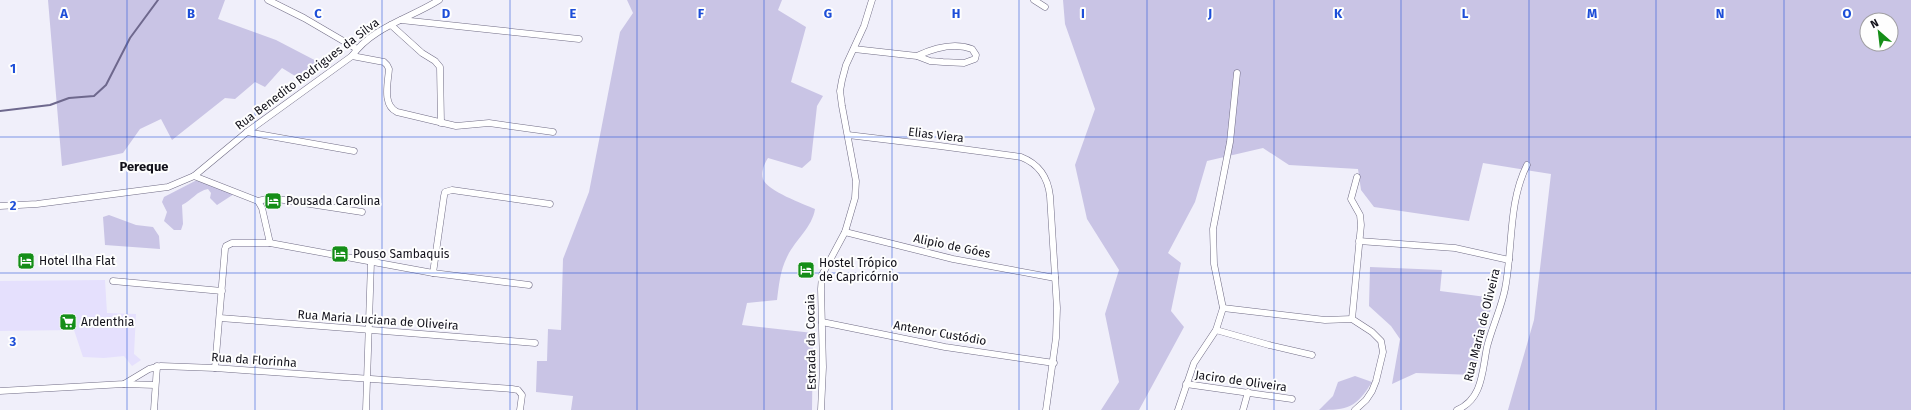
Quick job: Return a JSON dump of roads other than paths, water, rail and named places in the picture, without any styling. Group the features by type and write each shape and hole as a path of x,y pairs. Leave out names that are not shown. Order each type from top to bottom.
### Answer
{"street":[{"path":"268,0 304,18 357,49"},
{"name":"Rua Benedito Rodrigues da Silva","path":"0,206 37,204 168,187 185,181 194,176 247,132 352,56 357,49 391,25 439,0"},
{"name":"Estrada da Cocaia","path":"821,410 823,368 822,275 827,262 845,232 855,198 856,181 840,91 846,65 864,26 872,0"},
{"path":"1034,0 1045,7"},
{"path":"400,20 579,39"},
{"path":"391,25 422,53 435,61 440,67 441,123"},
{"path":"854,49 917,56 930,61 964,63 975,59 976,55 972,49 952,46 928,51 917,56"},
{"path":"352,56 384,62 387,65 389,69 387,102 392,110 456,126 489,123 554,132"},
{"path":"1178,410 1194,363 1216,330 1223,308 1214,264 1213,229 1230,142 1237,74"},
{"path":"247,132 354,151"},
{"path":"848,135 1021,157 1042,172 1049,186 1055,278 1056,331 1054,363 1046,410"},
{"name":"Rua Maria de Oliveira","path":"1457,410 1468,404 1474,397 1480,385 1488,346 1505,290 1516,201 1527,165"},
{"path":"194,176 258,201 271,198 362,212"},
{"path":"1352,319 1361,220 1351,199 1357,177"},
{"path":"433,273 445,192 452,190 550,204"},
{"path":"258,201 262,208 270,243"},
{"name":"Alipio de Góes","path":"845,232 953,259 1055,278"},
{"path":"1359,241 1455,248 1509,260"},
{"path":"215,368 225,249 226,246 232,243 270,243 433,273 529,285"},
{"path":"366,410 371,262"},
{"path":"113,282 222,291"},
{"path":"1223,308 1325,320 1352,319 1379,338 1383,346 1376,381 1366,400 1355,410"},
{"name":"Rua Maria Luciana de Oliveira","path":"220,318 368,331 535,343"},
{"name":"Antenor Custódio","path":"822,322 945,347 1054,363"},
{"path":"1216,330 1268,345 1312,355"},
{"path":"124,384 157,366"},
{"path":"154,410 157,366"},
{"name":"Rua da Florinha","path":"157,366 215,368 512,388 518,390 522,395 520,410"},
{"path":"0,391 124,384 155,385"},
{"name":"Jaciro de Oliveira","path":"1186,384 1292,399"},
{"path":"1243,410 1248,392"}],"waterway":[{"path":"0,111 50,105 69,98 94,96 106,85 130,38 158,0"}],"place":[{"name":"Pousada Carolina","path":"273,201"},
{"name":"Pouso Sambaquis","path":"340,254"},
{"name":"Hotel Ilha Flat","path":"26,261"},
{"name":"Hostel Trópico de Capricórnio","path":"806,270"},
{"name":"Ardenthia","path":"68,322"}],"district":[{"name":"Pereque","path":"144,166"}]}
